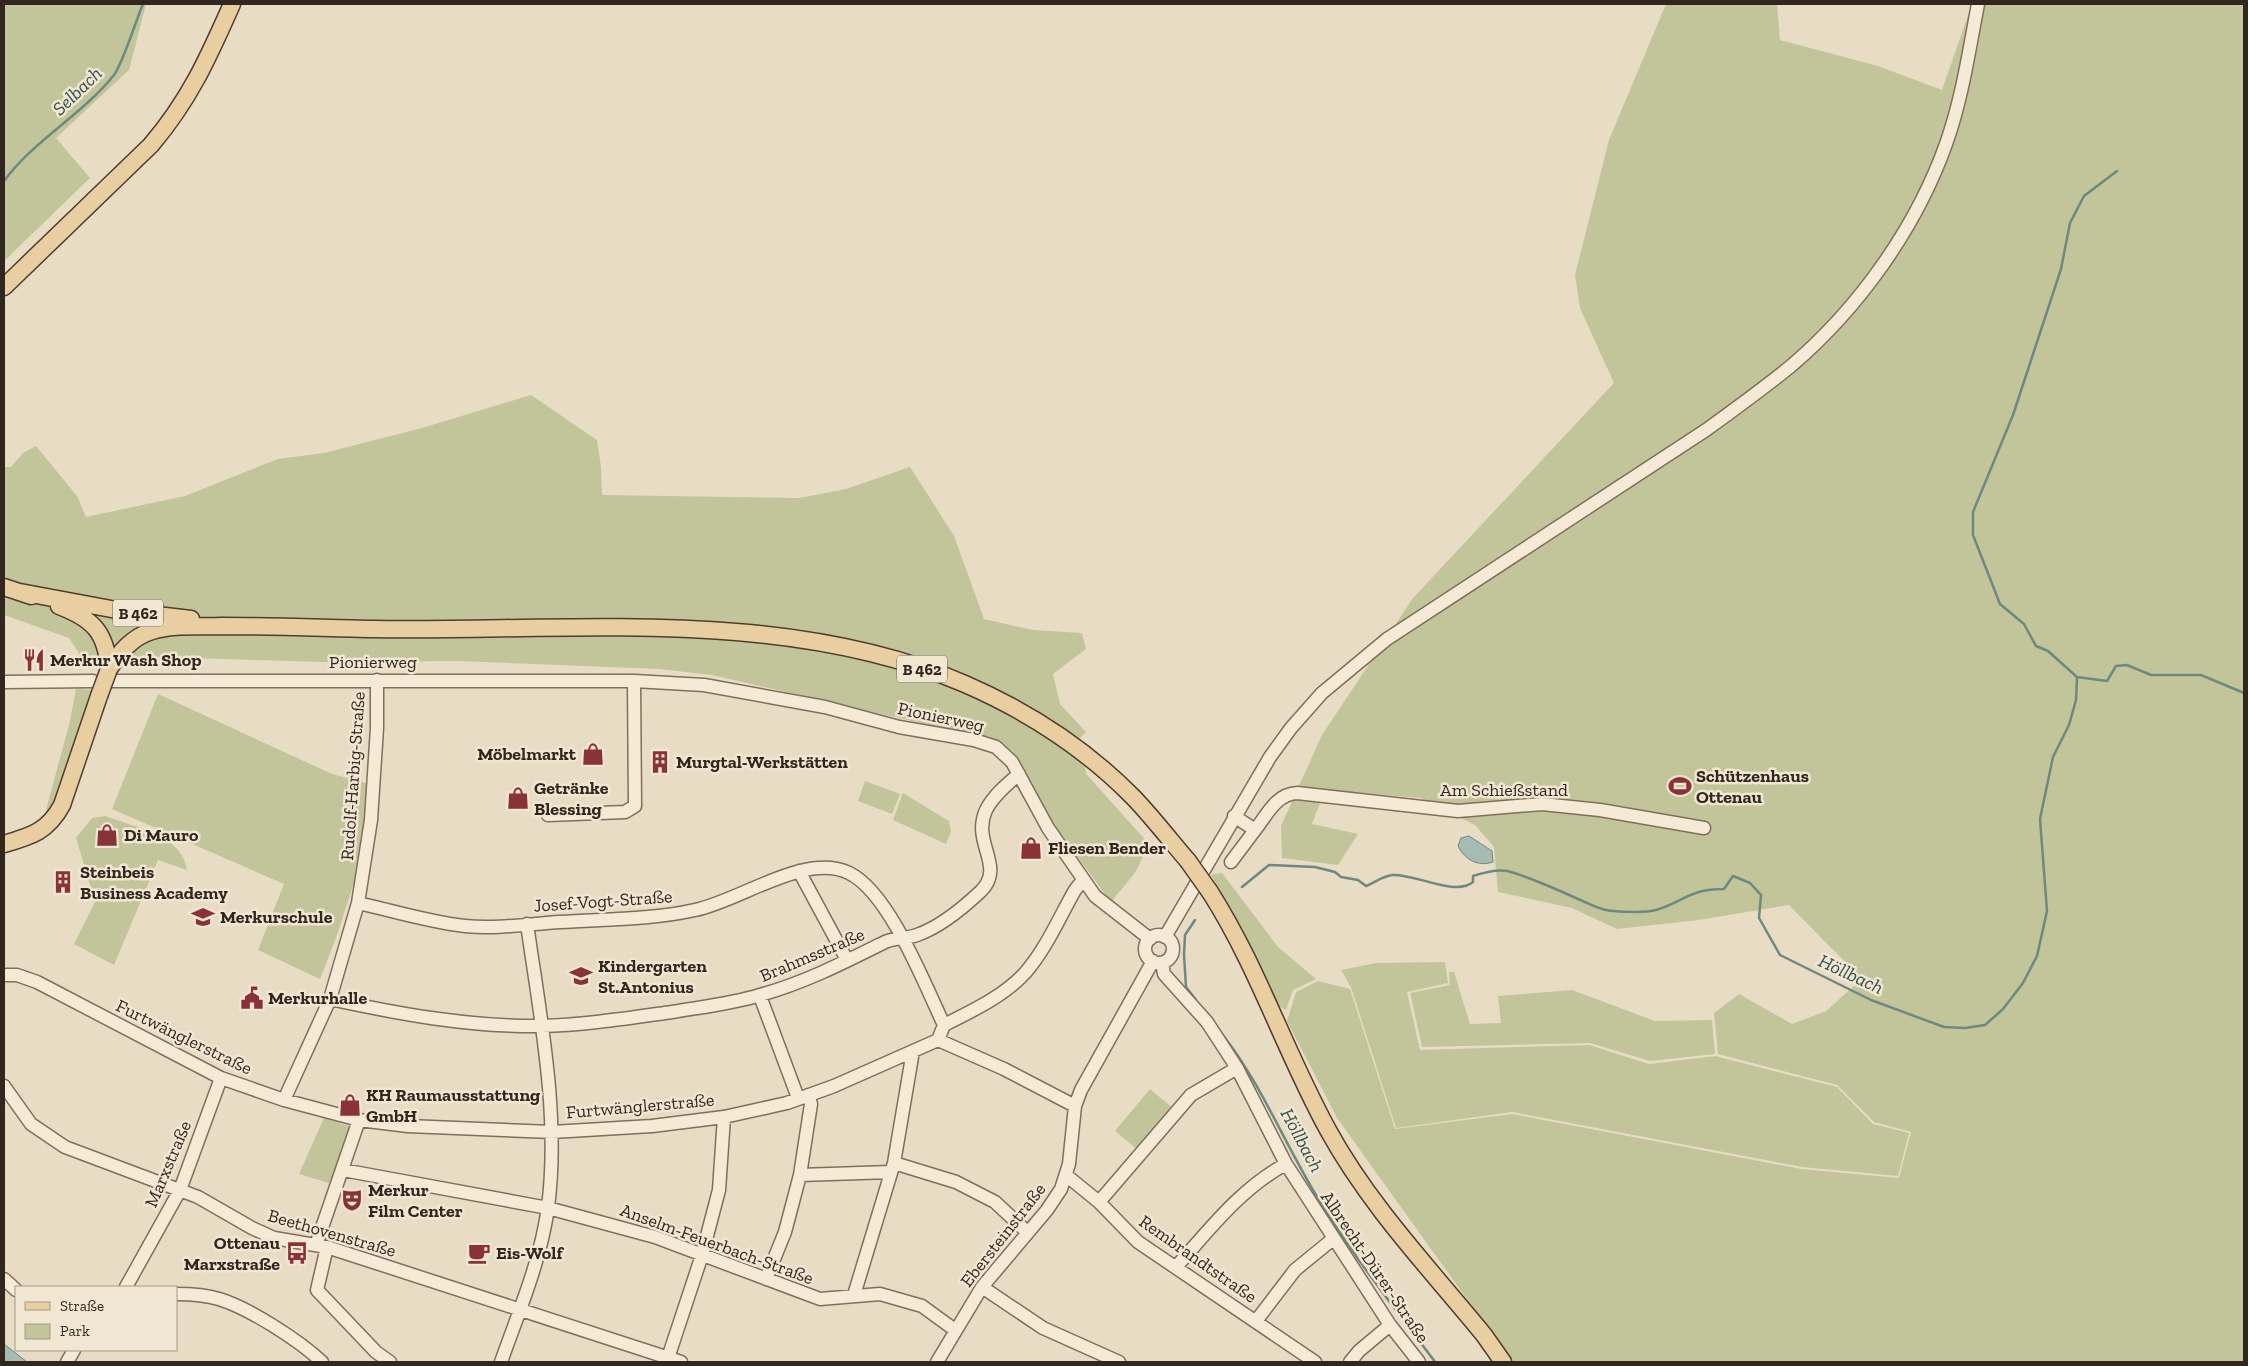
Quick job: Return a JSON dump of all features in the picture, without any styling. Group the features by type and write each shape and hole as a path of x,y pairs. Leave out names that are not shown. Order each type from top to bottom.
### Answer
{"main road":[{"path":"4,287 151,145 171,121 203,68 232,4"},
{"name":"B 462","path":"4,587 20,592 122,611 256,626 466,630 665,629 772,636 850,648 906,663 965,684 1022,713 1076,747 1134,798 1188,861 1234,930 1305,1085 1328,1130 1358,1180 1484,1335 1503,1362"},
{"path":"20,592 73,611 89,621 103,636 108,650 111,675"},
{"path":"4,844 43,830 55,819 62,805 96,689 111,675 119,653 132,641 150,631 176,627 256,626"}],"street":[{"path":"1157,962 1145,951 1150,939 1157,936 1165,937 1234,816 1290,728 1322,693 1353,665 1387,639 1706,430 1792,365 1828,331 1857,298 1884,262 1928,185 1945,145 1957,110 1978,4"},
{"name":"Pionierweg","path":"111,675 377,680 634,680 704,684 825,707 899,727 974,740 996,747 1012,762 1048,828 1095,896 1150,939"},
{"name":"Rudolf-Harbig-Straße","path":"284,1100 330,999 358,903 371,820 377,728 377,680"},
{"path":"548,815 625,812 635,806 634,680"},
{"path":"4,682 96,689"},
{"name":"Brahmsstraße","path":"330,999 388,1012 443,1020 541,1026 657,1014 760,996 789,986 891,939 916,935 931,928 982,889 991,876 992,868 983,845 982,828 986,810 1005,786 1019,774"},
{"name":"Am Schießstand","path":"1254,830 1279,798 1287,793 1458,811 1542,804 1600,810 1704,828"},
{"path":"1231,862 1254,830 1234,816"},
{"name":"Josef-Vogt-Straße","path":"358,903 447,924 483,927 641,919 698,910 799,871 834,868 861,880 874,895 903,938 944,1025"},
{"path":"799,871 847,960"},
{"path":"1075,1106 1004,1069 938,1040 944,1025 976,1009 1024,974 1083,880"},
{"path":"502,1362 536,1261 548,1208 552,1132 541,1026 527,924"},
{"name":"Ebersteinstraße","path":"936,1362 982,1287 1047,1210 1067,1176 1075,1106 1081,1090 1157,962 1169,958 1172,951 1171,943 1165,937"},
{"name":"Albrecht-Dürer-Straße","path":"1157,962 1164,974 1207,1022 1236,1068 1280,1167 1328,1244 1388,1328 1419,1362"},
{"name":"Furtwänglerstraße","path":"4,975 17,975 37,982 220,1078 284,1100 358,1120 408,1126 552,1132 652,1126 724,1117 803,1097 938,1040"},
{"path":"760,996 803,1097 811,1104 800,1175 785,1232 766,1279"},
{"path":"854,1295 893,1168 914,1051"},
{"path":"1098,1202 1191,1095 1236,1068"},
{"name":"Marxstraße","path":"129,1286 180,1190 220,1078"},
{"name":"Beethovenstraße","path":"4,1086 31,1124 65,1147 180,1190 274,1238 322,1246 681,1362"},
{"path":"668,1358 702,1255 719,1190 724,1117"},
{"path":"358,1120 322,1246 317,1290 376,1352 390,1362"},
{"path":"1176,1267 1228,1208 1280,1167"},
{"path":"800,1175 893,1168 956,1182 995,1202 1027,1232"},
{"name":"Anselm-Feuerbach-Straße","path":"343,1170 548,1208 655,1237 820,1299 880,1294 922,1306 955,1330"},
{"name":"Rembrandtstraße","path":"1067,1176 1098,1202 1138,1242 1315,1362"},
{"path":"1256,1321 1295,1270 1328,1244"},
{"path":"4,1279 15,1289"},
{"path":"982,1287 1043,1328 1119,1362"},
{"path":"178,1294 219,1299 256,1316 314,1354 322,1362"},
{"path":"1350,1362 1388,1328"},
{"path":"67,1362 73,1351"}],"green space":[{"path":"4,4 146,4 129,70 56,138 90,178 4,261"},
{"path":"1666,4 1777,4 1780,40 1878,66 1942,90 1972,4 2244,4 2244,1362 1512,1362 1337,1118 1287,1021 1296,992 1318,981 1350,989 1395,1129 1512,1114 1801,1169 1899,1178 1911,1132 1874,1122 1837,1085 1718,1054 1714,1013 1739,994 1792,1024 1826,1011 1862,979 1789,905 1699,920 1617,929 1572,908 1498,892 1494,847 1475,825 1421,798 1325,790 1312,824 1358,834 1338,865 1282,858 1281,826 1322,735 1413,598 1614,383 1580,308 1575,275 1609,140"},
{"path":"531,395 597,440 601,467 602,495 799,498 846,489 910,467 954,536 984,619 1033,630 1082,633 1086,649 1053,674 1060,704 1086,732 1077,741 1087,775 1149,844 1135,873 1111,902 1040,806 1012,751 990,739 712,675 659,669 458,661 323,662 160,657 123,666 87,666 69,638 4,615 4,467 11,467 23,453 36,446 77,496 86,517 185,496 278,459 324,453 422,428"},
{"path":"76,689 93,690 56,801 50,813 46,810 70,721"},
{"path":"158,694 332,774 369,784 366,845 337,935 320,979 258,950 284,884 112,809"},
{"path":"865,781 900,794 892,814 858,801"},
{"path":"903,793 949,821 951,831 946,844 893,820"},
{"path":"105,816 143,829 167,840 177,848 184,858 187,870 158,860 114,965 74,944 95,902 76,838 92,818"},
{"path":"1222,873 1278,947 1316,979 1293,990 1286,1010 1278,1006 1252,949 1211,875"},
{"path":"1445,962 1448,983 1407,992 1420,1050 1589,1045 1649,1064 1715,1056 1837,1087 1873,1124 1909,1133 1898,1176 1802,1167 1512,1112 1396,1128 1351,987 1341,970 1376,963"},
{"path":"1449,972 1454,972 1470,1024 1501,1023 1498,996 1572,990 1655,1021 1712,1020 1715,1054 1650,1061 1590,1043 1422,1047 1410,993 1450,985"},
{"path":"1150,1089 1174,1109 1139,1151 1115,1131"},
{"path":"324,1118 351,1127 332,1184 299,1174"}],"water":[{"path":"1469,836 1492,851 1493,862 1477,863 1464,855 1458,846 1461,838"},
{"path":"4,1344 27,1362 4,1362"}],"waterway":[{"name":"Selbach","path":"4,181 29,153 88,103 114,75 143,4"},
{"path":"2077,677 2048,651 2036,646 2024,624 2000,604 1973,535 1973,512 2013,415 2061,269 2070,223 2084,196 2117,171"},
{"name":"Höllbach","path":"1242,887 1269,865 1315,867 1335,872 1341,877 1358,880 1366,886 1382,878 1401,875 1456,887 1465,886 1473,882 1473,876 1507,871 1595,907 1638,912 1666,907 1695,893 1724,889 1733,876 1750,883 1761,895 1759,918 1780,955 1871,1000 1944,1027 1965,1028 1985,1025 2003,1009 2023,983 2037,956 2047,911 2040,819 2053,757 2069,725 2076,700 2077,677 2107,681 2116,666 2127,665 2151,675 2201,675 2244,693"},
{"name":"Höllbach","path":"1195,920 1185,935 1184,955 1186,987 1196,1000"},
{"name":"Höllbach","path":"1222,1034 1248,1072 1304,1175 1330,1217 1435,1362"}],"place":[{"name":"Merkur Wash Shop","path":"34,660"},
{"name":"Möbelmarkt","path":"593,754"},
{"name":"Murgtal-Werkstätten","path":"660,762"},
{"name":"Schützenhaus Ottenau","path":"1680,786"},
{"name":"Getränke Blessing","path":"518,798"},
{"name":"Di Mauro","path":"107,835"},
{"name":"Fliesen Bender","path":"1031,848"},
{"name":"Steinbeis Business Academy","path":"63,882"},
{"name":"Merkurschule","path":"203,917"},
{"name":"Kindergarten St.Antonius","path":"581,976"},
{"name":"Merkurhalle","path":"252,998"},
{"name":"KH Raumausstattung GmbH","path":"350,1105"},
{"name":"Merkur Film Center","path":"352,1200"},
{"name":"Ottenau Marxstraße","path":"297,1253"},
{"name":"Eis-Wolf","path":"479,1253"}]}
